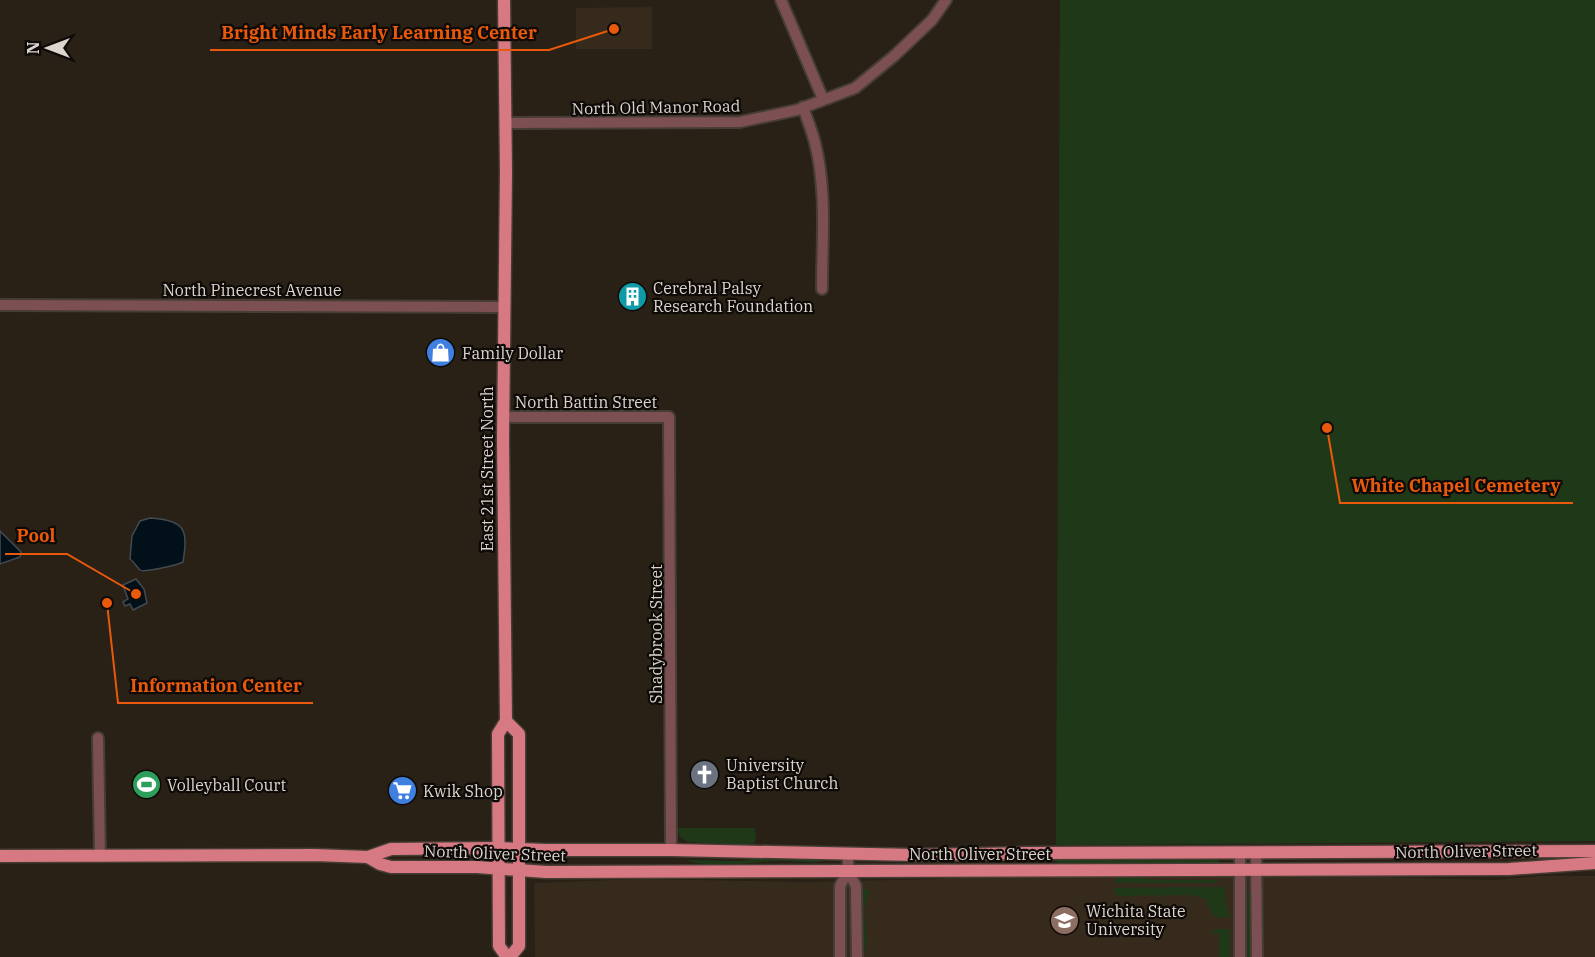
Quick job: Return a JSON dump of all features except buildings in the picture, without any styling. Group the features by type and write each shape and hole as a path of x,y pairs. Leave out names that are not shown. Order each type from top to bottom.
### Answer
{"main road":[{"name":"East 21st Street North","path":"504,0 503,417 506,721 498,734 498,869 499,946 508,957 519,946 519,734 506,721"},
{"name":"North Oliver Street","path":"0,856 368,857 391,849 498,848 916,855 1595,851"},
{"name":"North Oliver Street","path":"368,857 391,867 546,872 1509,869 1595,863"}],"street":[{"path":"781,0 823,99"},
{"name":"North Old Manor Road","path":"505,123 740,122 803,107 855,88 894,56 932,20 946,0"},
{"path":"803,107 815,145 821,178 822,288"},
{"name":"North Pinecrest Avenue","path":"0,305 504,307"},
{"name":"North Battin Street","path":"503,417 669,417"},
{"name":"Shadybrook Street","path":"669,417 671,850"},
{"path":"98,738 100,856"},
{"path":"1240,852 1240,957"},
{"path":"1256,852 1257,957"},
{"path":"840,957 840,886 848,871 848,853"},
{"path":"848,871 856,886 857,957"}],"shaded area":[{"path":"652,7 652,49 576,49 576,8"},
{"path":"150,518 171,521 182,529 185,542 183,562 143,571 130,559 132,536 140,521"},
{"path":"0,531 21,552 20,557 0,564"},
{"path":"136,579 144,589 147,603 133,610 130,604 125,606 123,602 128,599 123,585"},
{"name":"Wichita State University","path":"961,876 1383,877 1495,880 1540,876 1595,876 1595,957 535,957 534,883 642,879 803,882 939,879"}],"green space":[{"path":"1060,0 1595,0 1595,841 1056,845"},
{"name":"Volleyball Court","path":"159,777 159,792 132,792 132,778"},
{"path":"677,828 755,828 756,840 753,844 746,845 688,842 679,836"},
{"path":"759,858 827,860 706,865 687,860 740,861"},
{"path":"1057,858 1219,858 1219,864 1057,864"},
{"path":"1121,876 1159,880 1217,880 1217,883 1114,883"},
{"path":"1225,887 1225,900 1230,918 1214,917 1207,900 1194,895 1118,896 1114,893 1114,888"},
{"path":"861,889 869,889 864,912 867,938 864,957 862,957"},
{"path":"1249,892 1251,895 1251,957 1245,957 1245,895"},
{"path":"1213,929 1230,929 1230,957 1219,957 1219,934 1213,934"}],"place":[{"name":"Bright Minds Early Learning Center","path":"614,29"},
{"name":"Cerebral Palsy Research Foundation","path":"632,297"},
{"name":"Family Dollar","path":"441,353"},
{"name":"White Chapel Cemetery","path":"1327,428"},
{"name":"Pool","path":"136,594"},
{"name":"Information Center","path":"107,603"},
{"name":"University Baptist Church","path":"705,774"},
{"name":"Volleyball Court","path":"146,785"},
{"name":"Kwik Shop","path":"402,791"},
{"name":"Wichita State University","path":"1065,920"}]}
